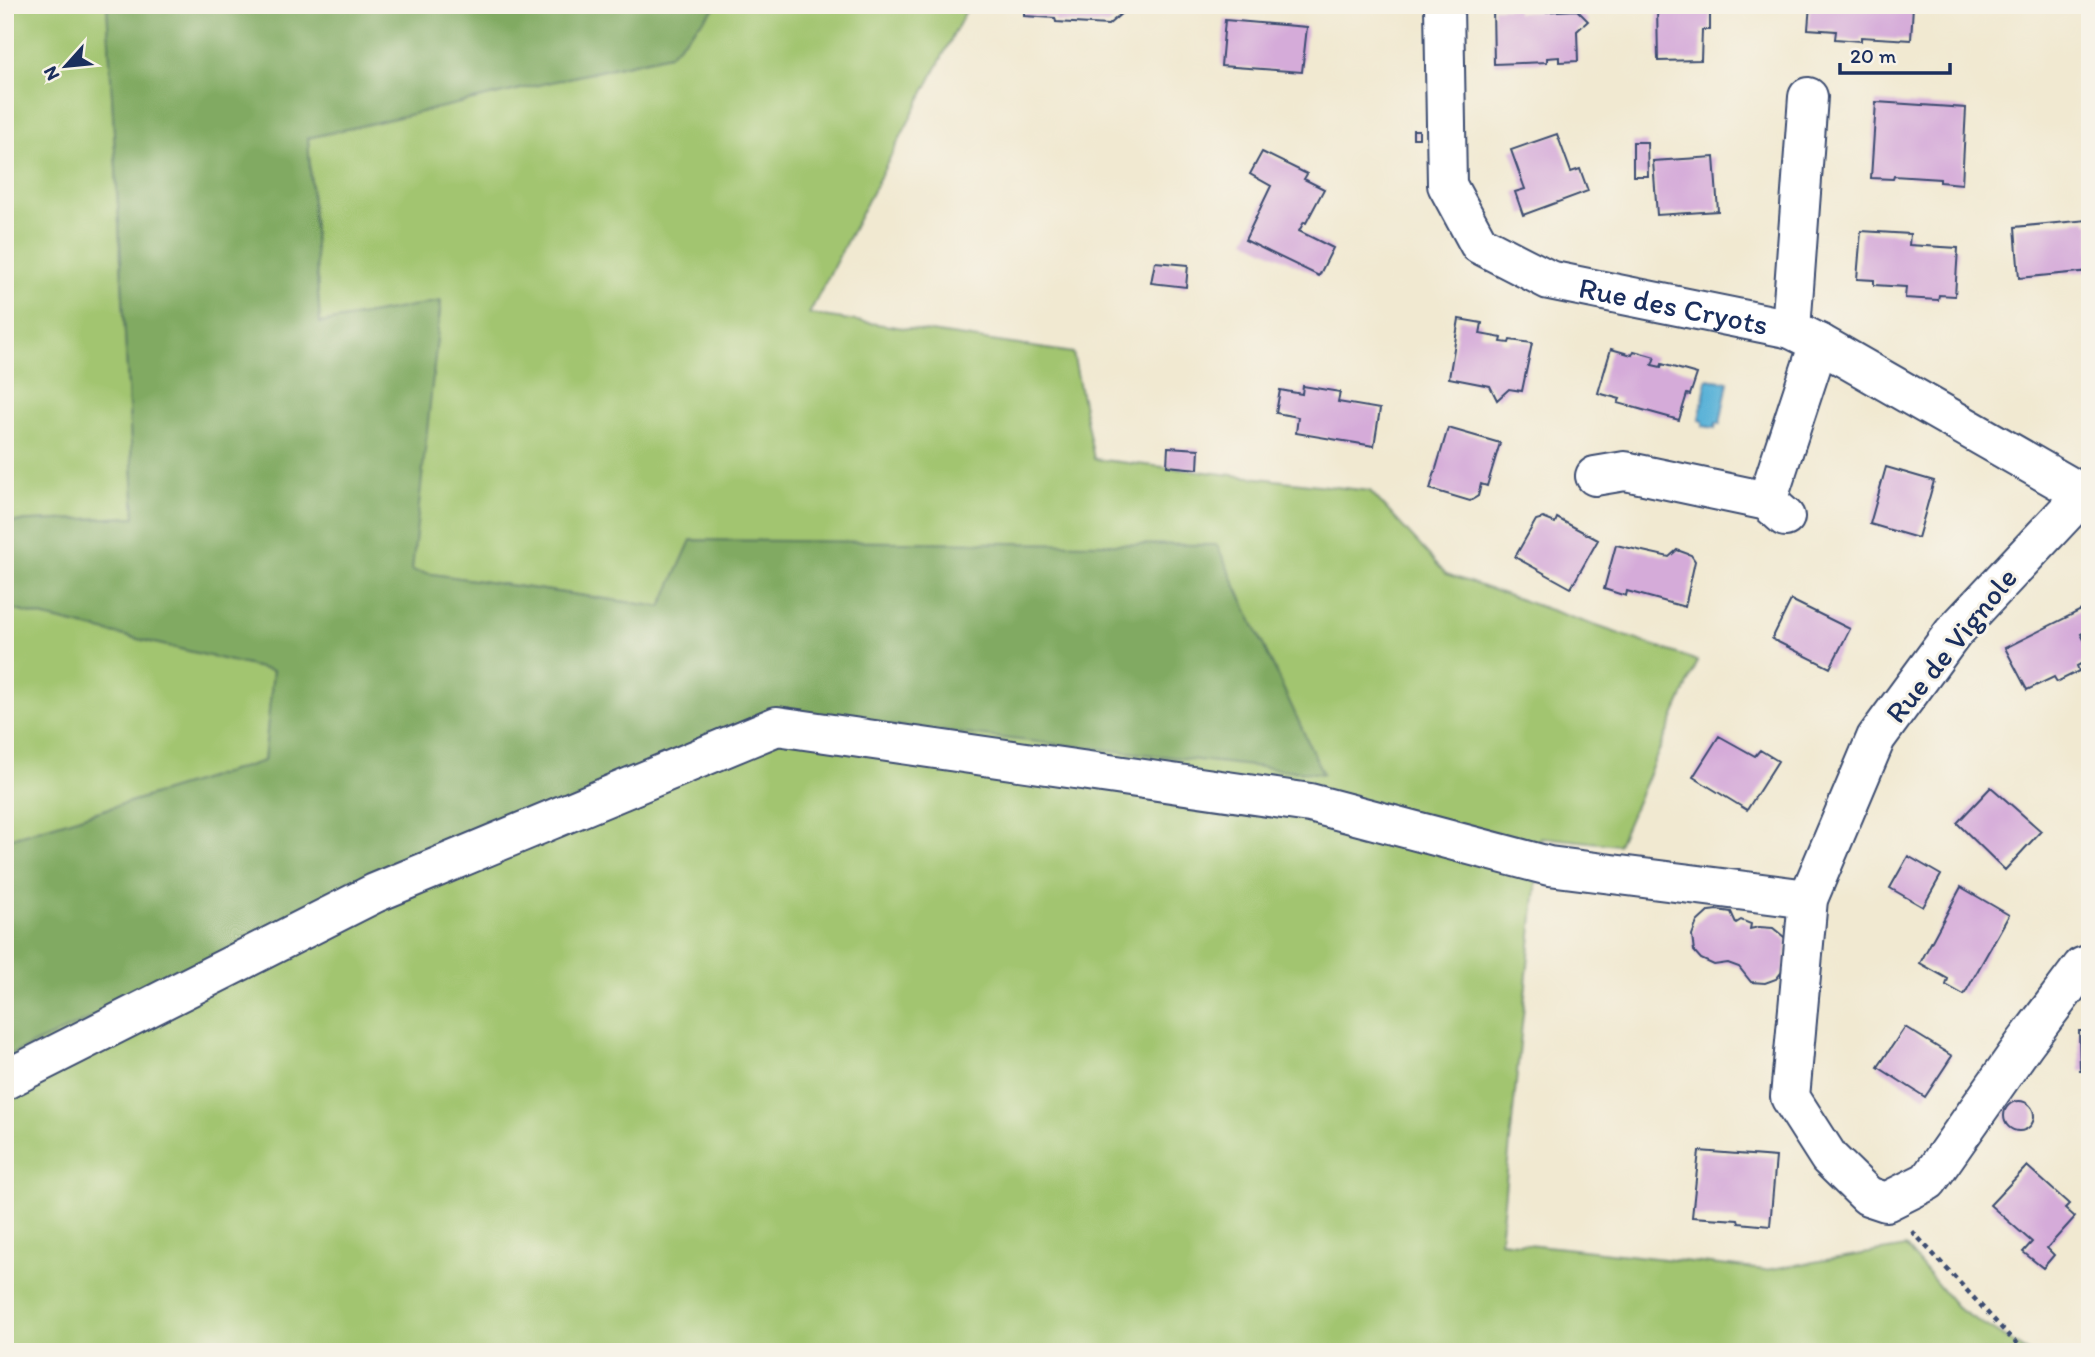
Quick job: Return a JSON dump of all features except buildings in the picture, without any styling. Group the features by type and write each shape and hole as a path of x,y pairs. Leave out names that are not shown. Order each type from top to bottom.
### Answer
{"street":[{"name":"Rue des Cryots","path":"1444,5 1447,185 1479,244 1549,280 1805,336 2087,492"},
{"path":"1594,476 1625,471 1776,509 1805,336 1808,97"},
{"name":"Rue de Vignole","path":"1886,1202 1868,1196 1829,1158 1790,1097 1808,899 1876,738 1953,634 2087,492"},
{"path":"5,1080 375,893 778,726 1310,803 1549,866 1808,899"},
{"path":"1886,1202 1928,1181 2025,1043 2082,967 2090,964"}],"path":[{"path":"1886,1202 2009,1336 2027,1352"}],"green space":[{"path":"5,5 107,5 135,517 5,522"},
{"path":"107,5 718,5 669,55 308,138 320,323 441,301 412,571 661,607 691,540 1217,545 1323,774 770,712 5,1057 5,840 264,761 273,671 11,609 5,605 5,522 135,517"},
{"path":"718,5 969,5 809,314 1073,353 1094,459 1370,491 1446,574 1698,661 1618,845 1541,837 1500,1241 1765,1270 1906,1247 1957,1308 2028,1352 5,1352 5,1057 770,712 662,607 411,571 441,302 320,323 308,138 668,55"},
{"path":"5,605 11,609 273,671 264,761 5,840"}],"water":[{"path":"1707,379 1728,382 1720,424 1716,423 1715,428 1703,426 1703,421 1699,420"}]}
